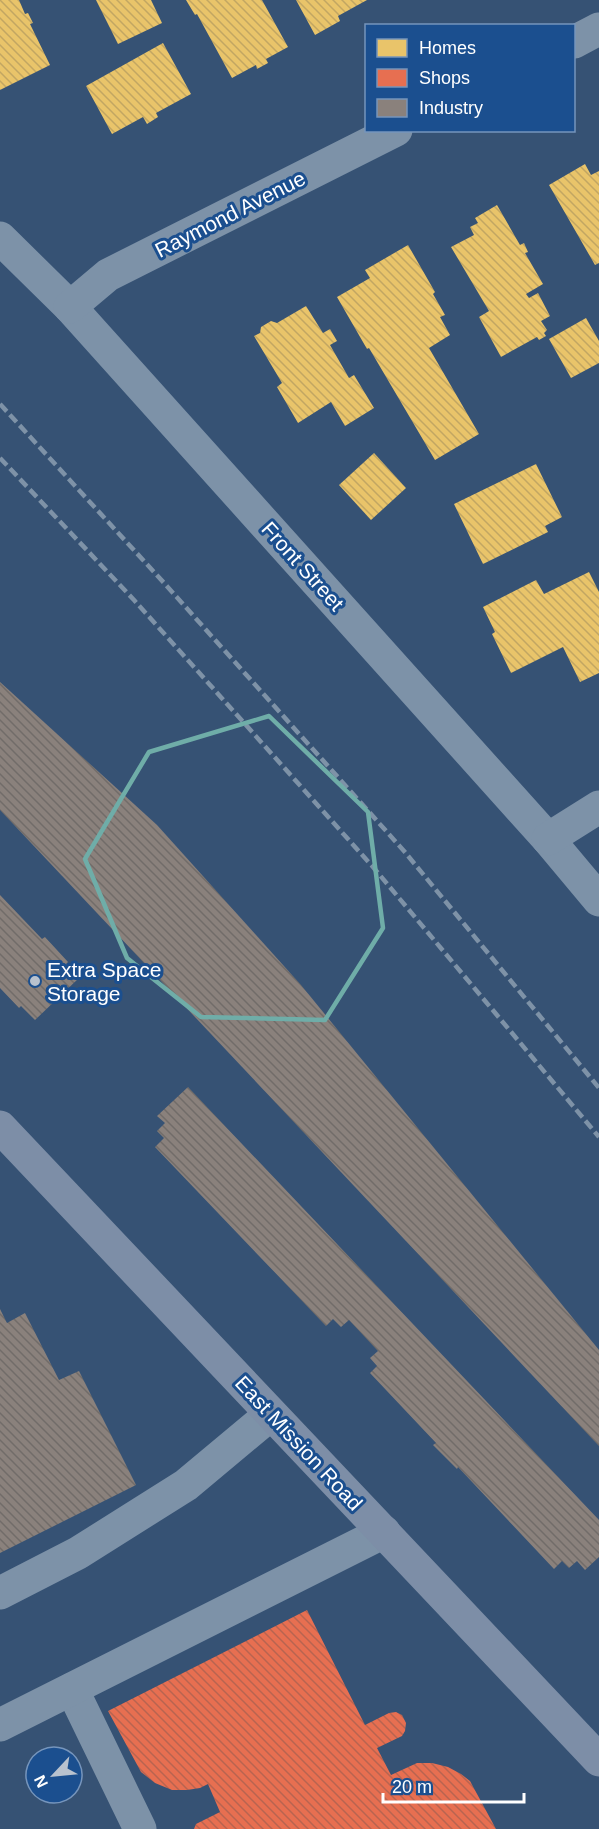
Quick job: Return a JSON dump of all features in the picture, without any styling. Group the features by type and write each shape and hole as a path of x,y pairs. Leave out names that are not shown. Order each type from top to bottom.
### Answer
{"main road":[{"name":"East Mission Road","path":"0,1127 599,1760"}],"street":[{"path":"575,41 599,29"},
{"name":"Raymond Avenue","path":"70,307 108,275 392,132"},
{"name":"Front Street","path":"0,238 70,307 548,839 599,900"},
{"path":"548,839 599,807"},
{"path":"0,1593 78,1553 186,1485 271,1414"},
{"path":"0,1725 384,1532"},
{"path":"72,1689 140,1829"}],"highlighted area":[{"path":"269,716 368,812 383,928 325,1020 201,1017 127,958 85,859 149,752"}],"building: Homes":[{"path":"0,0 19,0 25,14 28,13 33,23 30,24 50,65 0,90"},
{"path":"96,0 151,0 162,23 118,44"},
{"path":"186,0 262,0 288,47 266,59 268,63 257,69 256,65 232,78 197,14 195,15"},
{"path":"296,0 367,0 338,16 340,21 315,35"},
{"path":"163,43 191,94 156,113 158,117 147,124 143,117 112,134 86,86"},
{"path":"585,164 591,175 599,171 599,263 595,265 549,185"},
{"path":"497,205 520,245 524,243 528,252 525,253 543,284 526,294 529,298 538,293 550,316 541,321 547,330 544,333 546,336 539,340 537,337 501,357 479,317 489,311 451,247 474,235 470,227 478,223 475,218"},
{"path":"408,245 435,292 433,294 445,315 440,317 450,335 429,348 479,434 435,460 337,297 370,278 365,270"},
{"path":"306,306 323,333 330,329 337,341 330,345 349,378 354,375 374,408 345,426 331,402 298,423 277,387 282,383 254,336 260,333 261,327 271,321 277,323"},
{"path":"586,318 599,341 599,363 571,378 549,339"},
{"path":"374,453 406,488 371,520 339,485"},
{"path":"536,464 562,517 545,526 548,532 483,564 454,504"},
{"path":"589,572 599,592 599,673 580,682 563,647 511,673 492,634 495,632 483,607 536,580 544,594"}],"building: Shops":[{"path":"307,1610 365,1725 389,1713 396,1712 402,1715 406,1723 402,1736 377,1748 391,1775 417,1763 432,1763 448,1767 470,1781 496,1829 194,1829 196,1824 220,1812 208,1784 200,1788 172,1790 155,1783 141,1772 108,1711"}],"building: Industry":[{"path":"0,682 157,825 301,985 599,1350 599,1446 0,810"},
{"path":"0,895 42,939 45,937 79,978 35,1020 21,1006 19,1008 0,988"},
{"path":"188,1087 599,1520 599,1557 585,1570 577,1561 569,1568 562,1561 554,1569 458,1467 457,1469 433,1445 436,1443 370,1373 377,1366 370,1358 378,1351 349,1320 341,1327 333,1319 326,1326 155,1147 164,1138 157,1131 165,1123 157,1116"},
{"path":"0,1309 7,1323 25,1313 59,1380 79,1371 136,1485 0,1553"}],"railway":[{"path":"0,404 404,851 599,1088"},
{"path":"0,458 134,600 373,867 599,1137"}],"place":[{"name":"Extra Space Storage","path":"35,981"}]}
